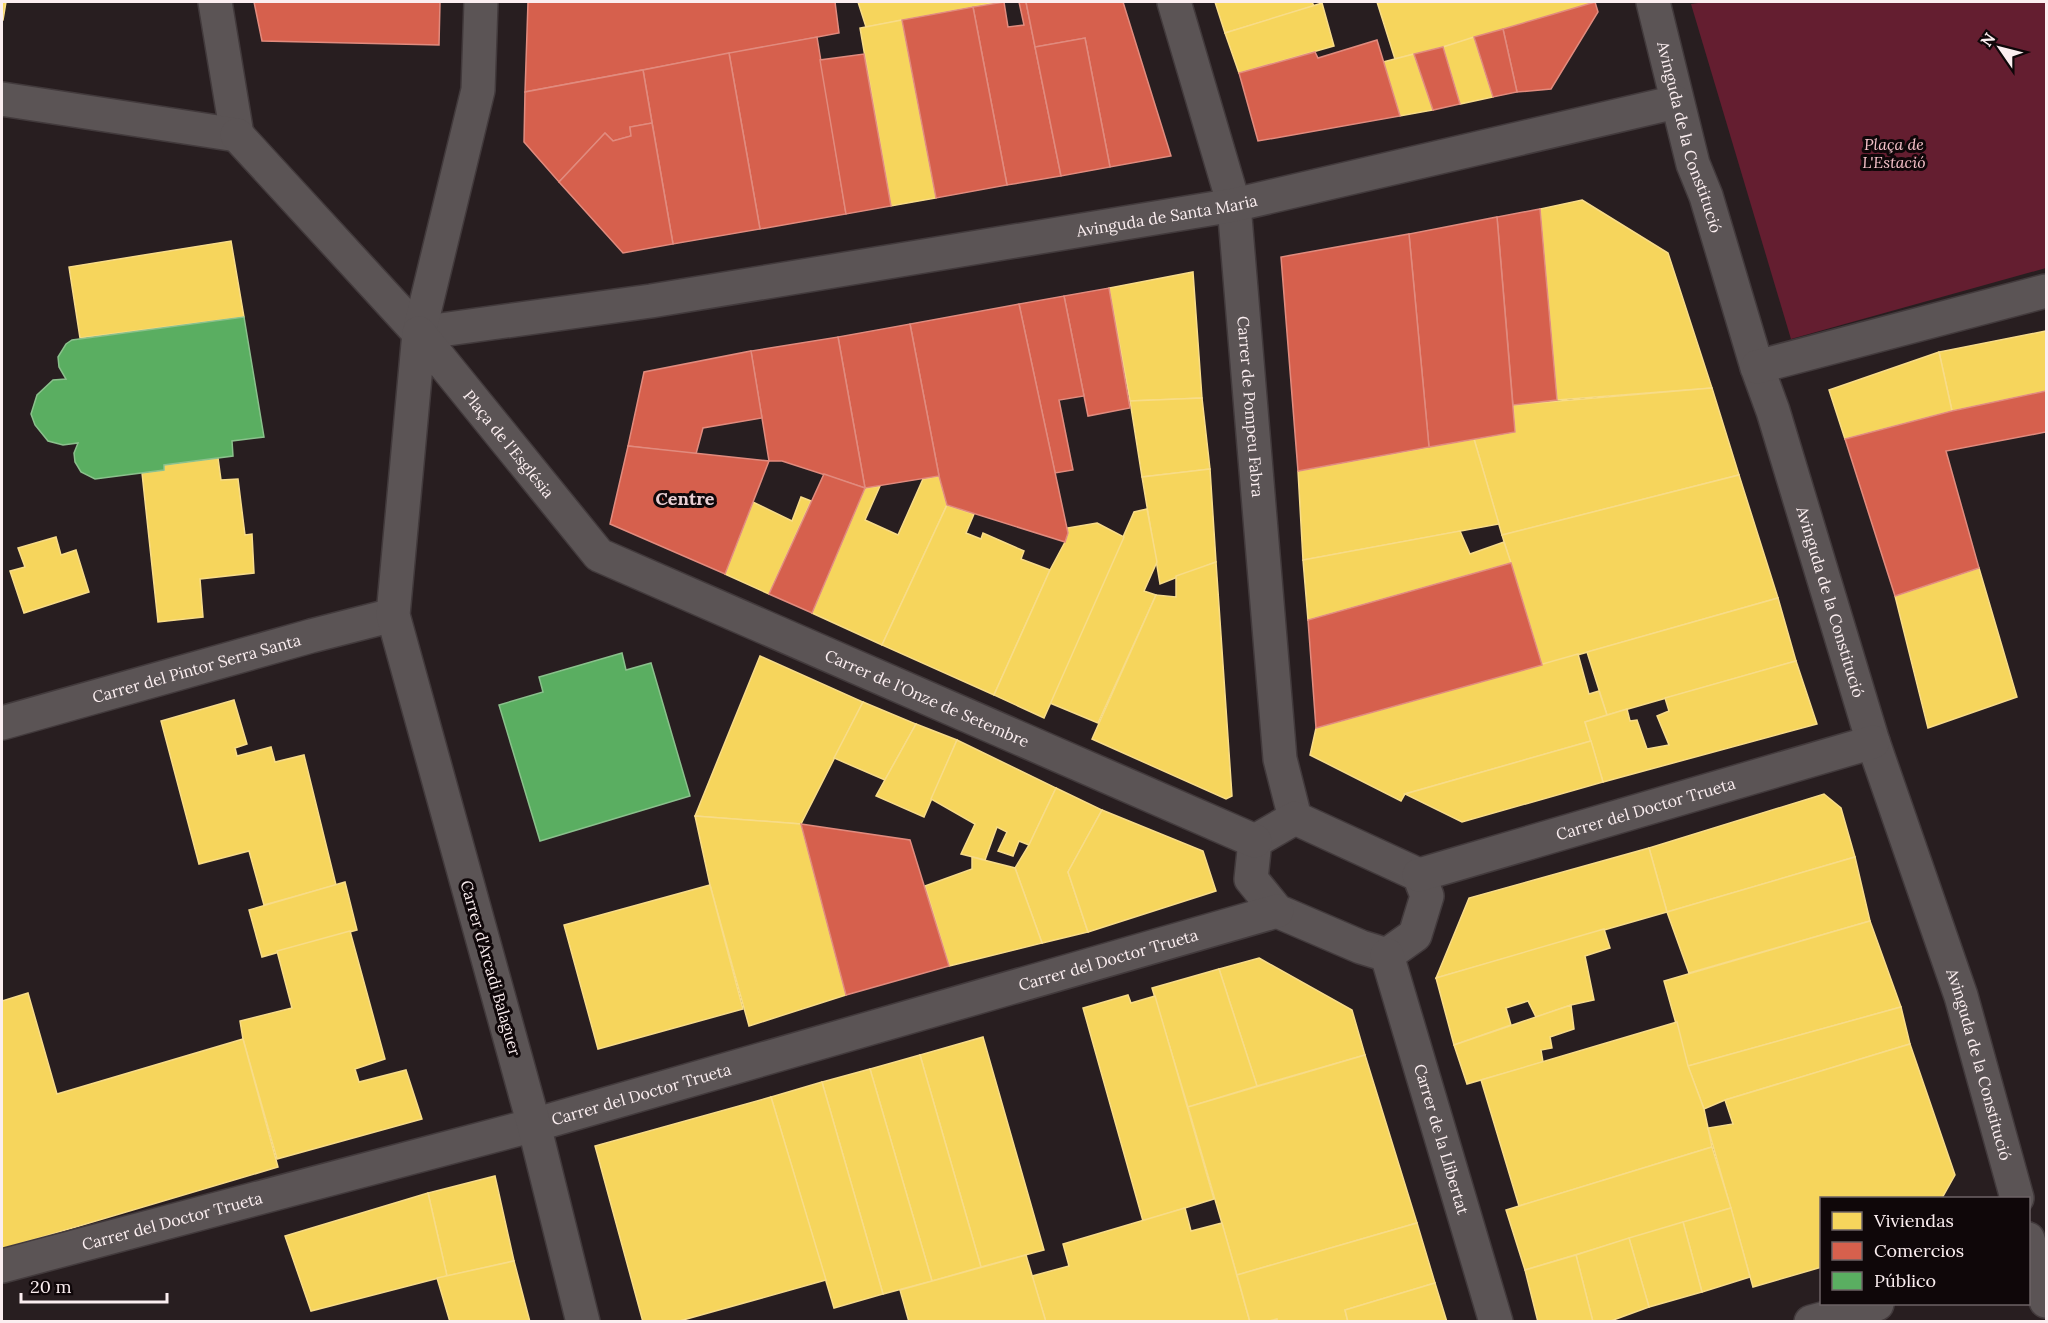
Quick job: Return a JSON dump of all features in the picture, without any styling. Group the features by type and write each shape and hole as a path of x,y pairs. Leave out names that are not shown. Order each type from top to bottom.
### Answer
{"street":[{"path":"2,99 237,135 215,2"},
{"path":"393,615 419,333 478,90 481,2"},
{"name":"Carrer de Pompeu Fabra","path":"1174,2 1234,205 1280,759 1295,818"},
{"name":"Avinguda de la Constitució","path":"1653,2 1693,164 1706,195 1873,742 1961,996 2017,1197"},
{"name":"Avinguda de Santa Maria","path":"419,333 651,301 1234,205 1676,102"},
{"name":"Plaça de l'Església","path":"237,135 419,333 599,555"},
{"path":"1757,367 2046,291"},
{"name":"Carrer de l'Onze de Setembre","path":"599,555 1256,842"},
{"name":"Carrer del Pintor Serra Santa","path":"2,723 393,615"},
{"name":"Carrer d'Arcadi Balaguer","path":"393,615 534,1125 583,1322"},
{"name":"Carrer del Doctor Trueta","path":"1419,875 1873,742"},
{"path":"1295,818 1419,875 1427,896 1415,935 1387,955 1361,947 1277,911 1251,879 1256,842 1295,818"},
{"name":"Carrer del Doctor Trueta","path":"2,1266 534,1125 1277,911"},
{"name":"Carrer de la Llibertat","path":"1387,955 1496,1322"},
{"path":"1811,1322 1873,1305"}],"green space":[{"name":"Plaça de L'Estació","path":"1705,2 2046,2 2046,268 1791,339 1691,4"}],"building: Viviendas":[{"path":"2,2 6,2 3,20 2,20"},
{"path":"858,2 1000,2 866,27"},
{"path":"1215,2 1312,2 1314,6 1225,33"},
{"path":"1377,2 1593,2 1594,3 1395,59"},
{"path":"1322,3 1334,46 1239,73 1225,33"},
{"path":"902,20 936,198 891,206 860,28"},
{"path":"1474,37 1493,97 1460,104 1443,47"},
{"path":"1414,54 1433,110 1400,116 1383,62"},
{"path":"1582,200 1668,253 1712,388 1557,400 1540,209"},
{"path":"231,241 244,317 80,338 69,267"},
{"path":"1193,272 1202,398 1130,401 1109,288"},
{"path":"2046,331 2046,391 1952,411 1939,352"},
{"path":"1939,352 1952,411 1845,439 1829,390"},
{"path":"1712,388 1739,475 1502,535 1474,439 1515,432 1513,405"},
{"path":"1202,398 1210,469 1142,477 1130,401"},
{"path":"1474,439 1499,524 1303,560 1298,471"},
{"path":"218,458 221,480 238,479 245,535 252,534 254,573 200,579 203,617 158,622 142,473 164,470 164,465"},
{"path":"1210,469 1216,562 1160,584 1142,477"},
{"path":"1739,475 1778,598 1542,665 1502,535"},
{"path":"939,476 947,505 882,645 812,613 865,488 880,486 865,520 898,535 923,479"},
{"path":"801,497 811,501 769,594 725,574 753,502 792,521"},
{"path":"947,505 974,514 966,533 981,539 983,533 1024,551 1021,559 1050,570 994,695 882,645"},
{"path":"1147,509 1157,562 1144,591 1156,595 1098,723 1050,703 1134,512"},
{"path":"1097,523 1124,537 1044,718 994,695 1050,570 1065,542 1067,528"},
{"path":"1460,531 1470,554 1504,542 1511,563 1308,620 1303,560"},
{"path":"56,537 61,555 76,550 89,592 24,613 10,571 25,567 18,548"},
{"path":"1216,562 1232,796 1226,799 1092,739 1156,595 1176,597 1176,576"},
{"path":"1979,568 2017,697 1928,728 1895,596"},
{"path":"1778,598 1796,661 1607,715 1587,652"},
{"path":"1578,654 1589,694 1599,691 1607,715 1585,722 1591,741 1405,794 1401,801 1310,755 1316,728"},
{"path":"760,656 863,702 801,824 695,816"},
{"path":"1796,661 1817,724 1603,782 1585,722 1627,709 1630,721 1637,720 1647,749 1669,745 1657,716 1669,711 1665,698"},
{"path":"234,700 247,744 235,748 237,756 271,747 275,762 304,755 336,885 264,905 249,851 199,864 161,721"},
{"path":"863,702 916,724 885,780 834,758"},
{"path":"916,724 957,740 924,817 876,796"},
{"path":"957,740 1056,788 1029,845 1019,841 1013,856 998,851 1007,832 997,827 985,860 961,854 975,824 931,799"},
{"path":"1591,741 1603,782 1462,822 1405,794"},
{"path":"1056,788 1102,810 1068,872 1088,932 1042,943 1015,868 1029,845"},
{"path":"1824,794 1841,808 1855,857 1667,912 1649,848"},
{"path":"1102,810 1203,851 1216,891 1088,932 1068,872"},
{"path":"695,816 801,824 846,995 749,1026 710,885"},
{"path":"1649,848 1667,912 1436,978 1469,898"},
{"path":"972,857 1015,868 1042,943 949,966 925,886 972,869"},
{"path":"1855,857 1870,921 1689,973 1667,912"},
{"path":"345,882 357,930 262,957 249,910"},
{"path":"710,885 743,1009 598,1049 564,925"},
{"path":"1870,921 1901,1007 1688,1066 1664,981"},
{"path":"1604,929 1610,948 1585,956 1594,1000 1536,1017 1528,1001 1506,1008 1511,1025 1454,1045 1436,978"},
{"path":"350,931 385,1059 355,1069 359,1082 406,1070 422,1119 277,1159 240,1021 292,1008 277,951"},
{"path":"1259,958 1352,1010 1365,1055 1257,1086 1219,969"},
{"path":"1219,969 1257,1086 1188,1107 1152,988"},
{"path":"28,993 57,1094 243,1039 278,1167 2,1247 2,1001"},
{"path":"1128,995 1131,1003 1155,996 1214,1199 1143,1221 1083,1008"},
{"path":"1571,1005 1574,1029 1550,1037 1552,1048 1541,1050 1543,1062 1467,1084 1454,1045"},
{"path":"1901,1007 1910,1044 1725,1100 1704,1109 1688,1066"},
{"path":"1677,1022 1688,1066 1704,1109 1712,1147 1519,1206 1481,1080"},
{"path":"983,1037 1044,1250 981,1267 920,1055"},
{"path":"1910,1044 1955,1175 1943,1197 1820,1197 1820,1268 1753,1287 1708,1128 1733,1124 1725,1100"},
{"path":"920,1055 981,1267 932,1281 870,1069"},
{"path":"1365,1055 1417,1223 1237,1275 1188,1107"},
{"path":"870,1069 932,1281 883,1294 822,1082"},
{"path":"822,1082 883,1294 834,1308 771,1097"},
{"path":"771,1097 826,1280 676,1322 643,1322 595,1146"},
{"path":"1712,1147 1731,1208 1525,1270 1506,1210"},
{"path":"495,1176 514,1261 447,1276 428,1193"},
{"path":"428,1193 447,1276 311,1311 285,1236"},
{"path":"1185,1208 1191,1231 1222,1223 1250,1322 1046,1322 1032,1276 1069,1266 1063,1244"},
{"path":"1731,1208 1750,1277 1702,1292 1683,1222"},
{"path":"1683,1222 1702,1292 1649,1307 1629,1238"},
{"path":"1417,1223 1435,1283 1345,1310 1348,1322 1278,1322 1277,1319 1250,1322 1237,1275"},
{"path":"1629,1238 1649,1307 1608,1322 1593,1322 1576,1255"},
{"path":"1026,1255 1046,1322 909,1322 900,1290"},
{"path":"1576,1255 1593,1322 1538,1322 1525,1270"},
{"path":"514,1261 530,1322 450,1322 437,1278"},
{"path":"1435,1283 1447,1322 1348,1322 1345,1310"}],"building: Comercios":[{"path":"254,2 440,2 439,45 262,41"},
{"path":"528,2 835,2 839,33 525,92"},
{"path":"1004,2 1008,27 1024,25 1019,2 1026,2 1061,176 1007,185 973,7"},
{"path":"1026,2 1123,2 1171,156 1110,167 1085,38 1035,47"},
{"path":"1595,2 1598,12 1551,89 1517,92 1503,29"},
{"path":"973,7 1007,185 936,198 902,20"},
{"path":"1503,29 1517,92 1493,97 1474,37"},
{"path":"817,37 846,214 760,229 729,53"},
{"path":"1085,38 1110,167 1061,176 1035,47"},
{"path":"1377,40 1400,116 1258,141 1239,73 1315,52 1318,58"},
{"path":"1443,47 1460,104 1433,110 1414,54"},
{"path":"729,53 760,229 673,244 643,70"},
{"path":"864,54 891,206 846,214 820,60"},
{"path":"643,70 652,123 630,127 631,136 613,141 605,133 559,182 524,142 525,92"},
{"path":"652,123 673,244 623,253 559,182 605,133 613,141 631,136 630,127"},
{"path":"1540,209 1557,400 1513,405 1497,217"},
{"path":"1497,217 1515,432 1429,447 1409,234"},
{"path":"1409,234 1429,447 1298,471 1281,257"},
{"path":"1109,288 1130,408 1088,416 1064,296"},
{"path":"1064,296 1084,396 1059,400 1073,470 1055,473 1019,304"},
{"path":"1019,304 1068,533 1065,542 947,505 939,476 910,324"},
{"path":"910,324 939,476 865,488 838,337"},
{"path":"838,337 865,488 782,461 769,461 751,351"},
{"path":"751,351 762,418 703,428 696,454 628,446 644,372"},
{"path":"2046,391 2046,432 1946,451 1979,568 1895,596 1845,439 1952,411"},
{"path":"628,446 769,461 725,574 610,524"},
{"path":"824,474 865,488 812,613 769,594"},
{"path":"1511,563 1542,665 1316,728 1308,620"},
{"path":"801,824 910,840 949,966 846,995"}],"building: Público":[{"path":"244,317 264,437 232,441 233,456 164,465 164,470 95,479 81,472 75,462 74,453 78,443 63,445 48,441 35,425 31,414 37,395 53,380 66,379 59,367 58,357 66,344 72,340"},
{"path":"622,653 626,670 651,663 690,796 540,841 499,705 543,692 539,677"}],"district":[{"name":"Centre","path":"685,499"}]}
